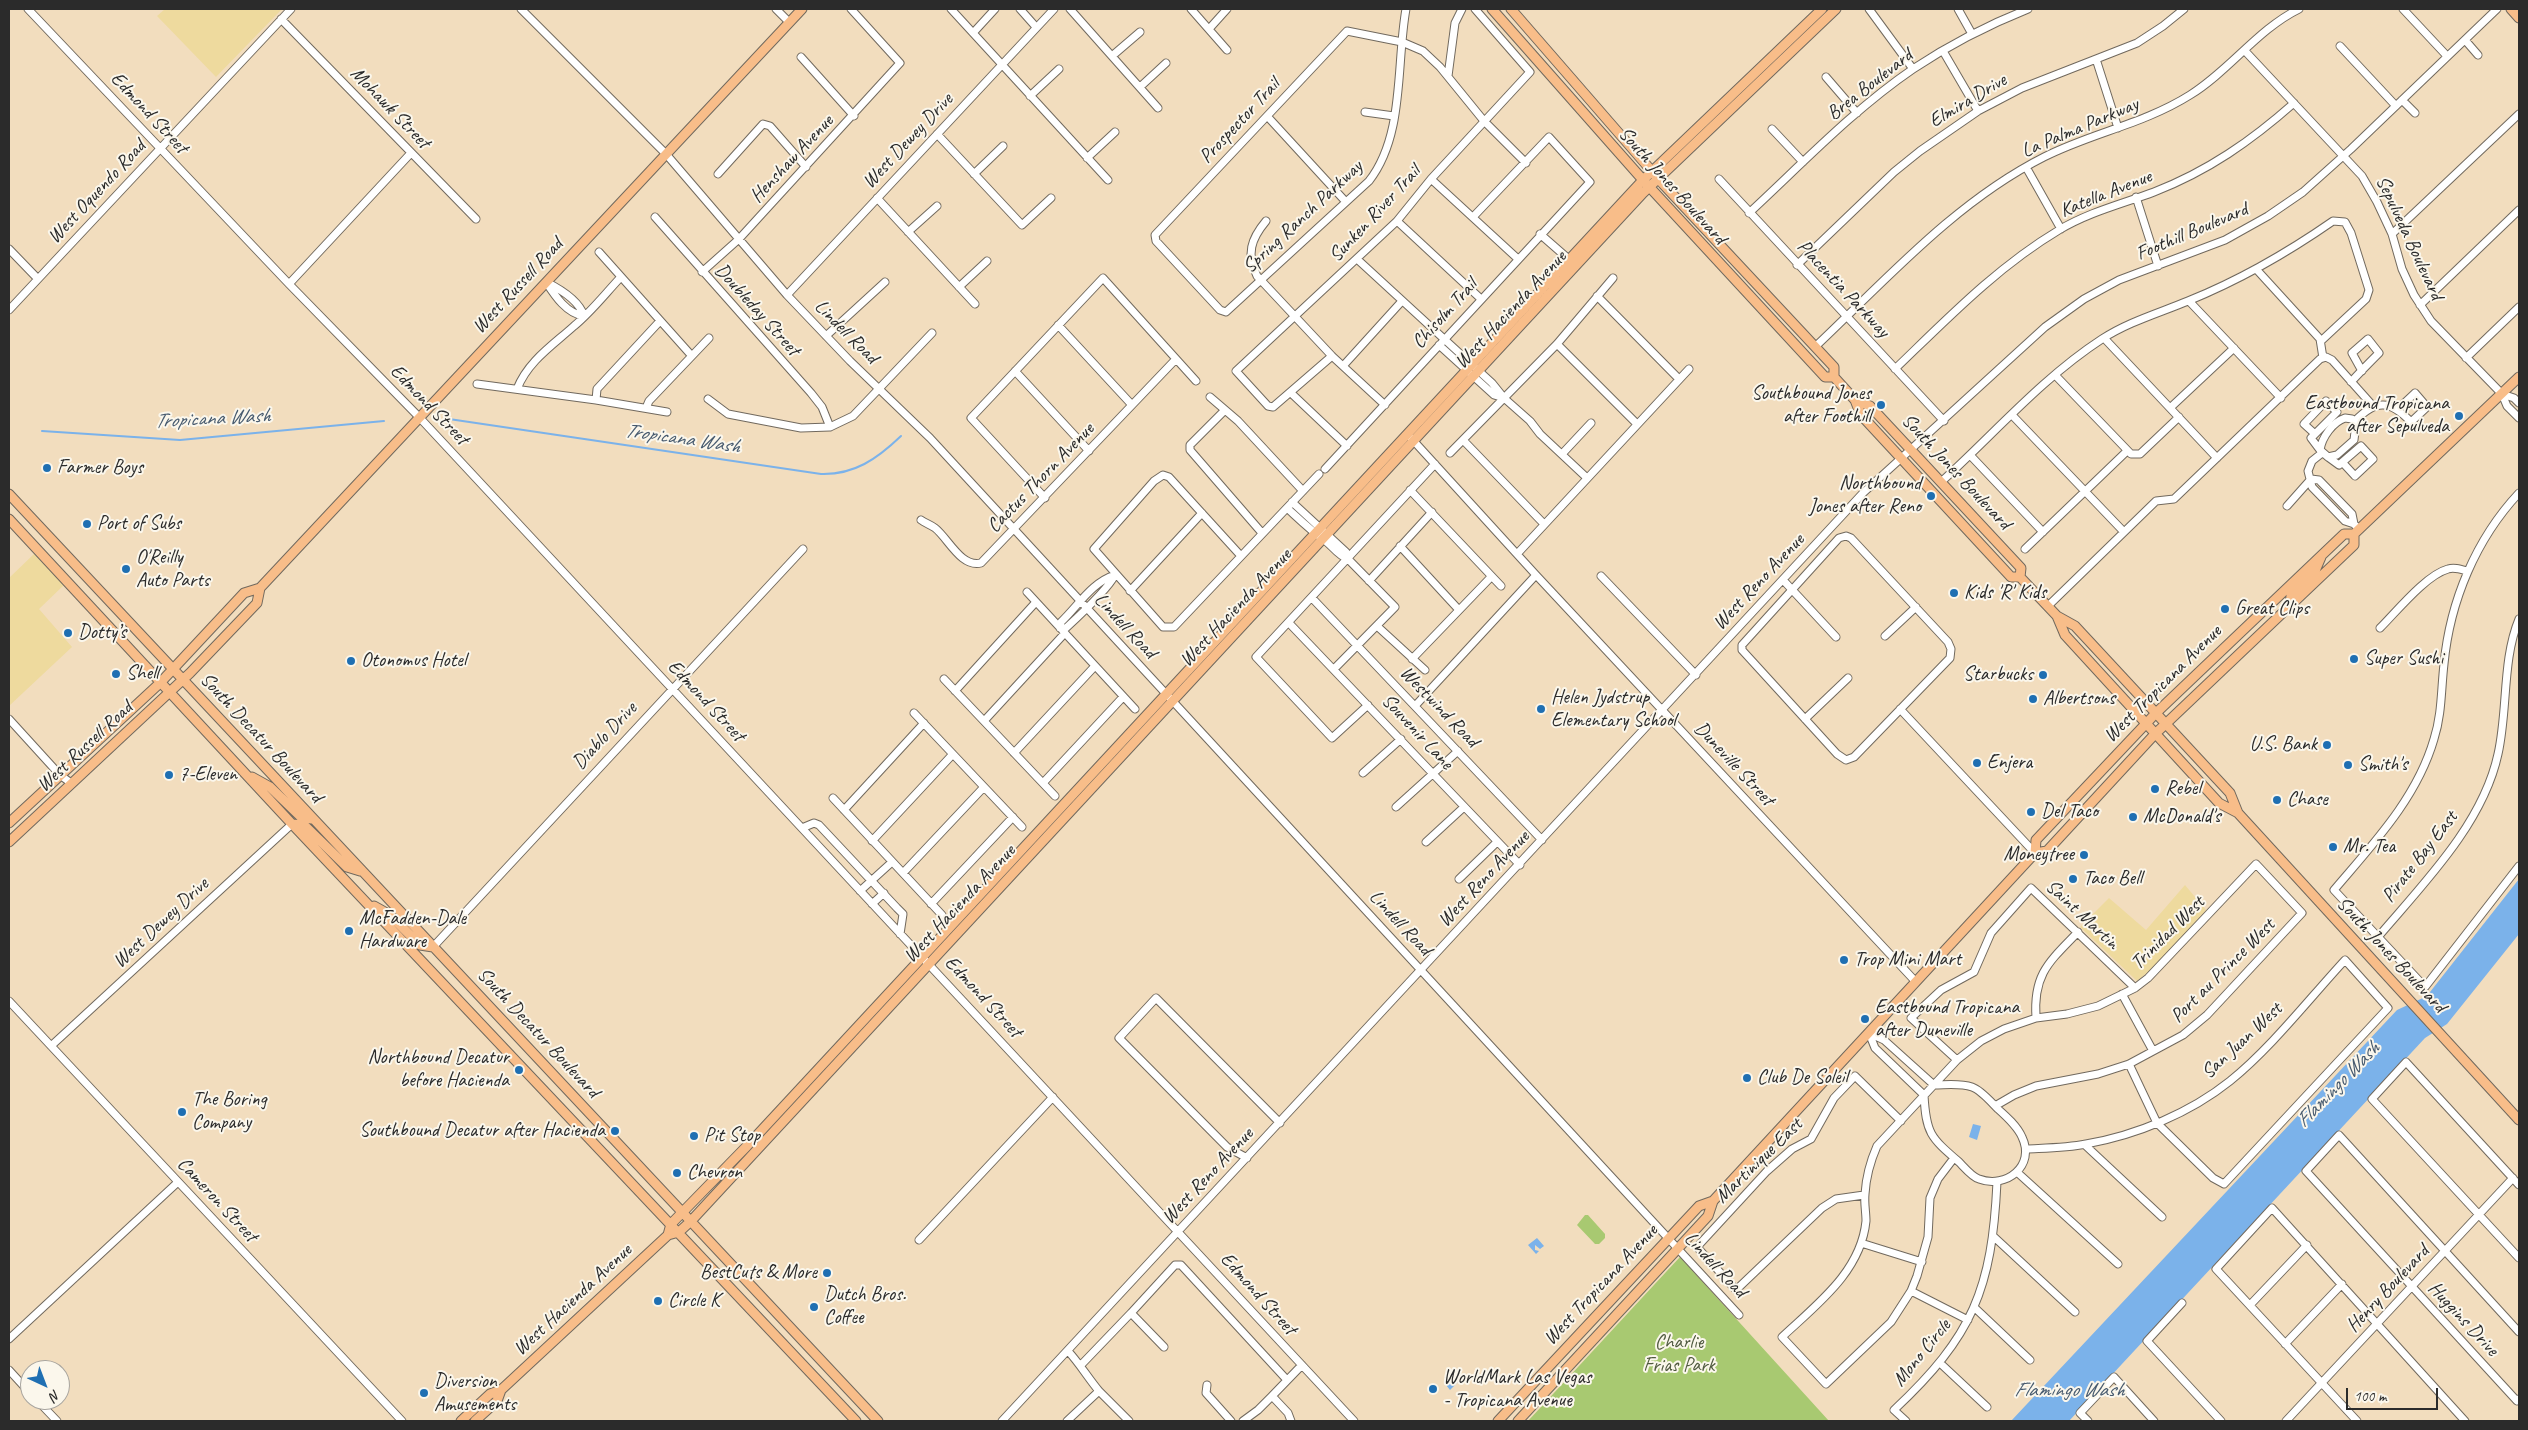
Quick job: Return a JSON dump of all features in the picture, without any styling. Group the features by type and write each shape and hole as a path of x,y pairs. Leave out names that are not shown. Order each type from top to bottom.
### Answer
{"main road":[{"name":"West Russell Road","path":"9,823 160,683 244,593 260,588 802,9"},
{"name":"South Jones Boulevard","path":"1492,9 1646,184 1825,376 1834,377 1855,400 1861,415 2011,577 2020,577 2057,616 2075,626 2156,713 2230,793 2238,813"},
{"name":"South Jones Boulevard","path":"1511,9 1659,179 1834,367 1834,377"},
{"name":"West Hacienda Avenue","path":"1646,184 1659,179 1725,116 1810,27 1822,9"},
{"name":"West Hacienda Avenue","path":"461,1421 490,1394 501,1390 668,1235 679,1232 691,1221 754,1153 844,1049 1646,184 1652,171 1718,108 1810,27 1836,9"},
{"path":"2511,9 2519,18"},
{"path":"1718,108 1725,116"},
{"path":"1762,310 1772,301"},
{"name":"West Tropicana Avenue","path":"2035,853 2036,840 2156,713 2344,534 2356,529 2519,377"},
{"name":"South Jones Boulevard","path":"1855,400 1870,406 1941,482 2021,568 2020,577"},
{"name":"South Decatur Boulevard","path":"9,494 878,1421"},
{"name":"South Decatur Boulevard","path":"9,520 292,824 856,1421"},
{"name":"West Tropicana Avenue","path":"1518,1421 1708,1216 1713,1201 2035,853 2047,851 2155,734 2354,544 2356,529"},
{"path":"2290,605 2291,596 2315,571 2322,555"},
{"name":"West Russell Road","path":"9,842 182,680 257,602 260,588"},
{"name":"South Jones Boulevard","path":"2057,616 2065,635 2155,734 2219,803 2238,813 2519,1120"},
{"path":"245,774 270,787 302,817 312,819"},
{"path":"292,824 304,825 347,867 362,872"},
{"path":"366,902 390,915 420,945 433,947"},
{"name":"West Hacienda Avenue","path":"671,1224 844,1049"},
{"path":"747,1146 754,1153"},
{"name":"West Tropicana Avenue","path":"1498,1421 1699,1206 1713,1201"},
{"path":"668,1235 671,1224"},
{"path":"1583,1330 1593,1340"},
{"path":"1576,1338 1586,1348"},
{"name":"West Hacienda Avenue","path":"475,1421 497,1401 501,1390"}],"street":[{"name":"West Oquendo Road","path":"9,310 291,9"},
{"name":"Lindell Road","path":"521,9 666,154 787,295 930,438 1739,1315"},
{"path":"776,9 790,22"},
{"name":"Henshaw Avenue","path":"702,272 740,239 854,116 900,63 851,9"},
{"path":"951,9 1108,180"},
{"path":"972,32 995,9"},
{"path":"1020,9 1036,27"},
{"name":"West Dewey Drive","path":"787,295 1054,9"},
{"path":"1070,9 1158,108"},
{"path":"1191,9 1227,50"},
{"path":"1209,29 1227,9"},
{"name":"Spring Ranch Parkway","path":"1218,307 1222,312 1226,312 1369,181 1380,167 1390,145 1406,9"},
{"name":"Sunken River Trail","path":"1291,394 1277,406 1270,407 1236,371 1397,221 1431,179 1530,72 1475,9"},
{"path":"1869,9 1913,69"},
{"path":"1958,9 1972,34"},
{"name":"Brea Boulevard","path":"1749,213 1857,112 1913,69 1972,34 2028,9"},
{"name":"Elmira Drive","path":"1797,265 1894,172 1920,151 1978,111 2022,88 2137,43 2184,9"},
{"name":"La Palma Parkway","path":"1814,346 1962,210 2026,167 2064,148 2145,118 2188,96 2216,77 2275,23 2299,9"},
{"path":"2403,9 2448,56"},
{"name":"Foothill Boulevard","path":"1912,451 2045,328 2064,313 2101,289 2210,246 2254,225 2297,196 2344,156 2497,9"},
{"name":"Edmond Street","path":"34,11 289,284 420,417 1354,1421"},
{"path":"1448,76 1460,11"},
{"name":"Mohawk Street","path":"281,19 476,219"},
{"name":"Prospector Trail","path":"1218,307 1156,241 1154,238 1157,233 1346,30 1402,42"},
{"path":"1112,56 1140,32"},
{"path":"2465,40 2478,55"},
{"path":"1402,42 1423,51 1448,76 1484,121 1526,163 1473,217"},
{"path":"2340,46 2396,106"},
{"path":"1943,51 1978,111"},
{"name":"Sepulveda Boulevard","path":"2245,52 2362,176 2378,202 2392,234 2402,269 2420,305 2466,358 2502,394 2507,406 2519,418"},
{"path":"801,57 854,116"},
{"path":"2096,59 2118,128"},
{"path":"1140,87 1166,63"},
{"path":"1030,96 1059,69"},
{"path":"1826,77 1857,112"},
{"path":"2402,100 2415,113"},
{"name":"Katella Avenue","path":"1895,369 1993,276 2023,253 2085,216 2152,193 2197,173 2229,155 2258,135 2294,103"},
{"path":"1365,112 1394,116"},
{"path":"2392,234 2519,114"},
{"path":"1267,116 1346,202"},
{"path":"718,174 763,124 770,126 806,167"},
{"path":"1772,129 1803,162"},
{"path":"1087,158 1115,132"},
{"path":"937,134 1022,225 1052,198"},
{"name":"Chisolm Trail","path":"1130,591 1163,627 1174,627 1347,446 1540,234 1590,182 1550,136 1526,163"},
{"path":"974,174 1003,146"},
{"path":"289,284 411,153"},
{"path":"2026,167 2061,229"},
{"path":"1431,179 1518,259"},
{"name":"Placentia Parkway","path":"1719,179 1944,421"},
{"path":"2136,197 2158,266"},
{"path":"877,198 974,304"},
{"path":"908,232 937,206"},
{"path":"2420,305 2519,210"},
{"name":"Doubleday Street","path":"655,217 811,393 822,407 830,427"},
{"path":"1266,221 1257,232 1251,247 1252,264 1260,280 1332,356 1385,405"},
{"path":"1397,221 1481,299"},
{"path":"1941,482 2056,376 2104,338 2123,327 2189,301 2256,270 2296,247 2334,221 2345,222 2351,233 2369,290 2366,299 2321,341"},
{"path":"1540,234 1572,263"},
{"path":"9,249 38,279"},
{"path":"599,252 620,278 691,355"},
{"path":"1357,259 1402,301 1441,343 1473,371 1494,395 1504,398 1530,421 1586,478"},
{"path":"959,287 987,261"},
{"path":"2256,270 2321,341 2323,358"},
{"path":"517,389 522,375 555,340 584,316 620,278"},
{"path":"1045,498 971,418 1103,278 1196,381"},
{"path":"1450,453 1557,344 1613,278"},
{"path":"546,282 562,290 582,309 584,316"},
{"path":"826,336 885,282"},
{"path":"1598,296 1679,379"},
{"path":"1342,366 1402,301"},
{"path":"2189,301 2281,398"},
{"path":"2466,358 2519,307"},
{"path":"596,400 597,389 660,321"},
{"path":"1058,325 1132,405"},
{"path":"708,399 728,414 801,428 830,427 853,416 932,333"},
{"path":"646,408 649,401 709,338"},
{"path":"2104,338 2217,458"},
{"path":"1557,344 1637,424"},
{"path":"2170,408 2234,348"},
{"path":"1332,356 1291,394 1347,446"},
{"path":"2323,358 2332,360 2373,406"},
{"path":"2048,606 2156,502 2174,499 2323,358"},
{"name":"Cactus Thorn Avenue","path":"921,520 936,529 965,560 976,565 981,563 1176,359"},
{"path":"1517,554 1689,369"},
{"path":"1015,371 1089,451"},
{"path":"2351,382 2362,371"},
{"path":"2056,376 2131,454 2140,454 2179,417"},
{"path":"477,384 596,400 667,412"},
{"name":"Sepulveda Boulevard","path":"2502,394 2514,398 2519,403"},
{"path":"1210,397 1238,421 1302,491"},
{"path":"2315,434 2304,424 2326,401 2337,412 2315,434 2311,438 2323,453 2339,465 2343,463"},
{"path":"2355,421 2378,404 2398,409"},
{"path":"1224,410 1190,445 1190,450 1262,533"},
{"path":"2012,415 2124,532"},
{"path":"2323,453 2321,442 2340,420 2345,418 2355,421"},
{"path":"2355,421 2357,430 2354,440 2337,455 2323,453 2312,462 2308,471 2312,487 2356,529"},
{"path":"1562,454 1591,423"},
{"name":"Duneville Street","path":"1411,437 1536,575 1916,982"},
{"path":"1463,440 1544,524"},
{"path":"2025,550 2127,450"},
{"name":"West Reno Avenue","path":"1002,1421 1663,711 1863,493 1912,451"},
{"path":"1970,455 2043,532"},
{"path":"1368,705 1332,738 1256,657 1435,464"},
{"path":"1202,513 1130,591 1094,549 1154,481 1163,475 1169,477 1202,513 1240,556"},
{"path":"2287,506 2311,479"},
{"path":"1410,490 1501,586"},
{"path":"2519,493 2502,513 2467,571 2456,601 2444,663 2442,710 2424,767 2408,798 2334,890 2425,987 2519,866"},
{"path":"1289,505 1342,556 1348,559 1395,608 1334,669"},
{"path":"1369,581 1432,512"},
{"path":"1846,536 1851,538 1948,642 1951,650 1950,658 1854,757 1846,760 1837,754 1742,650 1743,640 1793,590 1838,538 1846,536"},
{"path":"1400,546 1459,610"},
{"name":"Diablo Drive","path":"433,947 803,549"},
{"path":"2380,628 2435,574 2448,568 2467,571"},
{"path":"1062,631 1060,622 1105,578 1115,575"},
{"path":"984,721 1062,631 1087,609 1111,583 1115,575"},
{"path":"1415,706 1536,575"},
{"path":"1601,576 1696,675"},
{"path":"1412,659 1491,577"},
{"path":"1783,580 1836,636"},
{"path":"1027,592 1134,709"},
{"name":"Westwind Road","path":"1312,598 1542,840"},
{"path":"955,691 1036,602"},
{"path":"1885,636 1916,608"},
{"name":"Pirate Bay East","path":"2378,937 2446,857 2470,820 2485,790 2498,757 2504,727 2510,656 2519,618"},
{"name":"Souvenir Lane","path":"1289,623 1520,865"},
{"path":"1377,626 1424,670"},
{"path":"1014,753 1095,666"},
{"path":"1805,719 1848,678"},
{"path":"944,679 1055,796"},
{"path":"1042,783 1123,697"},
{"path":"1900,709 2035,853"},
{"path":"914,713 1022,827"},
{"path":"9,719 60,775 71,783"},
{"path":"844,810 924,723"},
{"path":"1364,773 1401,739"},
{"path":"1396,807 1458,751"},
{"path":"872,841 953,754"},
{"path":"902,873 984,787"},
{"path":"832,798 942,915"},
{"path":"1426,842 1464,807"},
{"path":"931,904 1012,817"},
{"path":"802,828 814,823 819,825 884,893 903,914 900,934"},
{"name":"West Dewey Drive","path":"51,1046 292,824"},
{"path":"1459,880 1497,842"},
{"path":"860,891 892,862"},
{"name":"Trinidad West","path":"1910,1290 1891,1322 1826,1384 1782,1337 1826,1297 1848,1271 1862,1243 1866,1221 1864,1194 1869,1163 1877,1146 1957,1060 1981,1041 2004,1029 2036,1018 2067,1014 2098,1006 2135,988 2166,962 2256,864 2302,914"},
{"name":"Saint Martin","path":"1957,1060 1911,1018 1941,990 1974,972 1991,933 2031,888 2135,988"},
{"path":"872,904 884,893"},
{"name":"Port au Prince West","path":"1995,1106 2014,1095 2036,1086 2098,1074 2129,1064 2183,1035 2207,1015 2302,914"},
{"path":"2036,1018 2035,995 2041,976 2049,963 2078,932"},
{"name":"San Juan West","path":"2026,1149 2085,1145 2124,1135 2180,1113 2230,1081 2255,1057 2345,960 2388,1008 2224,1184 2213,1178 2156,1123"},
{"path":"2122,994 2153,1051"},
{"path":"1247,1158 1227,1147 1119,1038 1156,998 1280,1123"},
{"name":"Cameron Street","path":"9,1001 402,1421"},
{"path":"1869,1032 1876,1048 1929,1090 1964,1085 1974,1088 1995,1106 2015,1125 2023,1138 2026,1149 2025,1163 2018,1173 1997,1182 1978,1179 1954,1158 1936,1140 1926,1124 1929,1090 1884,1040 1869,1032"},
{"path":"2519,1185 2406,1062 2372,1098 2519,1258"},
{"path":"2129,1064 2156,1123"},
{"name":"Martinique East","path":"1864,1194 1836,1199 1822,1208 1736,1290 1697,1247 1767,1171 1792,1149 1811,1139 1834,1098 1855,1076 1900,1121"},
{"path":"920,1240 1054,1097"},
{"name":"Huggins Drive","path":"2445,1251 2339,1135 2306,1171 2411,1287 2518,1400"},
{"path":"2085,1145 2162,1217"},
{"path":"1954,1158 1938,1179 1930,1198 1928,1237 1922,1262 1910,1290 1968,1320"},
{"path":"2018,1173 2118,1264"},
{"name":"Henry Boulevard","path":"2286,1421 2513,1178"},
{"path":"9,1340 178,1182"},
{"name":"Mono Circle","path":"1906,1421 1894,1410 1940,1363 1955,1344 1975,1308 1987,1272 1993,1236 1997,1182"},
{"path":"2357,1421 2216,1269 2272,1208 2465,1421"},
{"path":"1993,1236 2075,1312"},
{"path":"1862,1243 1922,1262"},
{"path":"2250,1306 2306,1245"},
{"path":"2445,1251 2519,1332"},
{"path":"1081,1365 1175,1265 1181,1265 1287,1380"},
{"path":"2285,1344 2342,1284"},
{"path":"2182,1303 2147,1340 2221,1421"},
{"path":"1975,1308 2030,1360"},
{"path":"1131,1313 1164,1347"},
{"path":"1068,1351 1081,1365 1083,1373 1099,1392 1129,1421"},
{"path":"1940,1363 1987,1407"},
{"path":"1244,1421 1258,1410 1302,1365"},
{"path":"9,1370 20,1382"},
{"path":"2088,1421 2080,1413 2114,1377 2154,1421"},
{"path":"1207,1386 1206,1393 1232,1421"},
{"path":"1067,1421 1099,1392"},
{"path":"1272,1396 1288,1412 1290,1421"},
{"path":"46,1410 56,1421"}],"green space":[{"path":"1585,1215 1588,1215 1605,1234 1605,1238 1599,1244 1595,1244 1577,1225"},
{"name":"Charlie Frias Park","path":"1680,1257 1829,1421 1528,1421 1666,1272"}],"sand":[{"path":"165,9 282,9 216,77 157,16"},
{"path":"34,554 64,585 39,609 72,647 9,706 9,578"},
{"path":"2185,885 2206,910 2163,959 2137,981 2080,927 2109,898 2146,930"}],"water":[{"name":"Flamingo Wash","path":"2519,879 2519,934 2447,1024 2425,1038 2069,1421 2011,1421 2397,1010 2425,997 2430,992"},
{"path":"1973,1124 1981,1126 1977,1140 1969,1137"},
{"path":"1537,1238 1544,1246 1540,1249 1535,1245 1535,1250 1539,1251 1536,1254 1528,1245"},
{"path":"1449,1373 1458,1382 1450,1390 1446,1385 1450,1381 1445,1378"}],"waterway":[{"name":"Tropicana Wash","path":"449,419 821,474 844,472 864,464 883,452 901,436"},
{"name":"Tropicana Wash","path":"42,431 180,440 384,421"}],"place":[{"name":"Southbound Jones after Foothill","path":"1881,405"},
{"name":"Eastbound Tropicana after Sepulveda","path":"2459,416"},
{"name":"Farmer Boys","path":"47,468"},
{"name":"Northbound Jones after Reno","path":"1931,496"},
{"name":"Port of Subs","path":"87,524"},
{"name":"O'Reilly Auto Parts","path":"126,569"},
{"name":"Kids 'R' Kids","path":"1954,593"},
{"name":"Great Clips","path":"2225,609"},
{"name":"Dotty’s","path":"68,633"},
{"name":"Super Sushi","path":"2354,659"},
{"name":"Otonomus Hotel","path":"351,661"},
{"name":"Shell","path":"116,674"},
{"name":"Starbucks","path":"2043,675"},
{"name":"Albertsons","path":"2033,699"},
{"name":"Helen Jydstrup Elementary School","path":"1541,709"},
{"name":"U.S. Bank","path":"2327,745"},
{"name":"Enjera","path":"1977,763"},
{"name":"Smith's","path":"2348,765"},
{"name":"7-Eleven","path":"169,775"},
{"name":"Rebel","path":"2155,789"},
{"name":"Chase","path":"2277,800"},
{"name":"Del Taco","path":"2031,812"},
{"name":"McDonald's","path":"2133,817"},
{"name":"Mr. Tea","path":"2333,847"},
{"name":"Moneytree","path":"2084,855"},
{"name":"Taco Bell","path":"2073,879"},
{"name":"McFadden-Dale Hardware","path":"349,931"},
{"name":"Trop Mini Mart","path":"1844,960"},
{"name":"Eastbound Tropicana after Duneville","path":"1865,1019"},
{"name":"Northbound Decatur before Hacienda","path":"519,1070"},
{"name":"Club De Soleil","path":"1747,1078"},
{"name":"The Boring Company","path":"182,1112"},
{"name":"Southbound Decatur after Hacienda","path":"615,1131"},
{"name":"Pit Stop","path":"694,1136"},
{"name":"Chevron","path":"677,1173"},
{"name":"BestCuts & More","path":"827,1273"},
{"name":"Circle K","path":"658,1301"},
{"name":"Dutch Bros. Coffee","path":"814,1307"},
{"name":"WorldMark Las Vegas - Tropicana Avenue","path":"1433,1389"},
{"name":"Diversion Amusements","path":"424,1393"}]}
